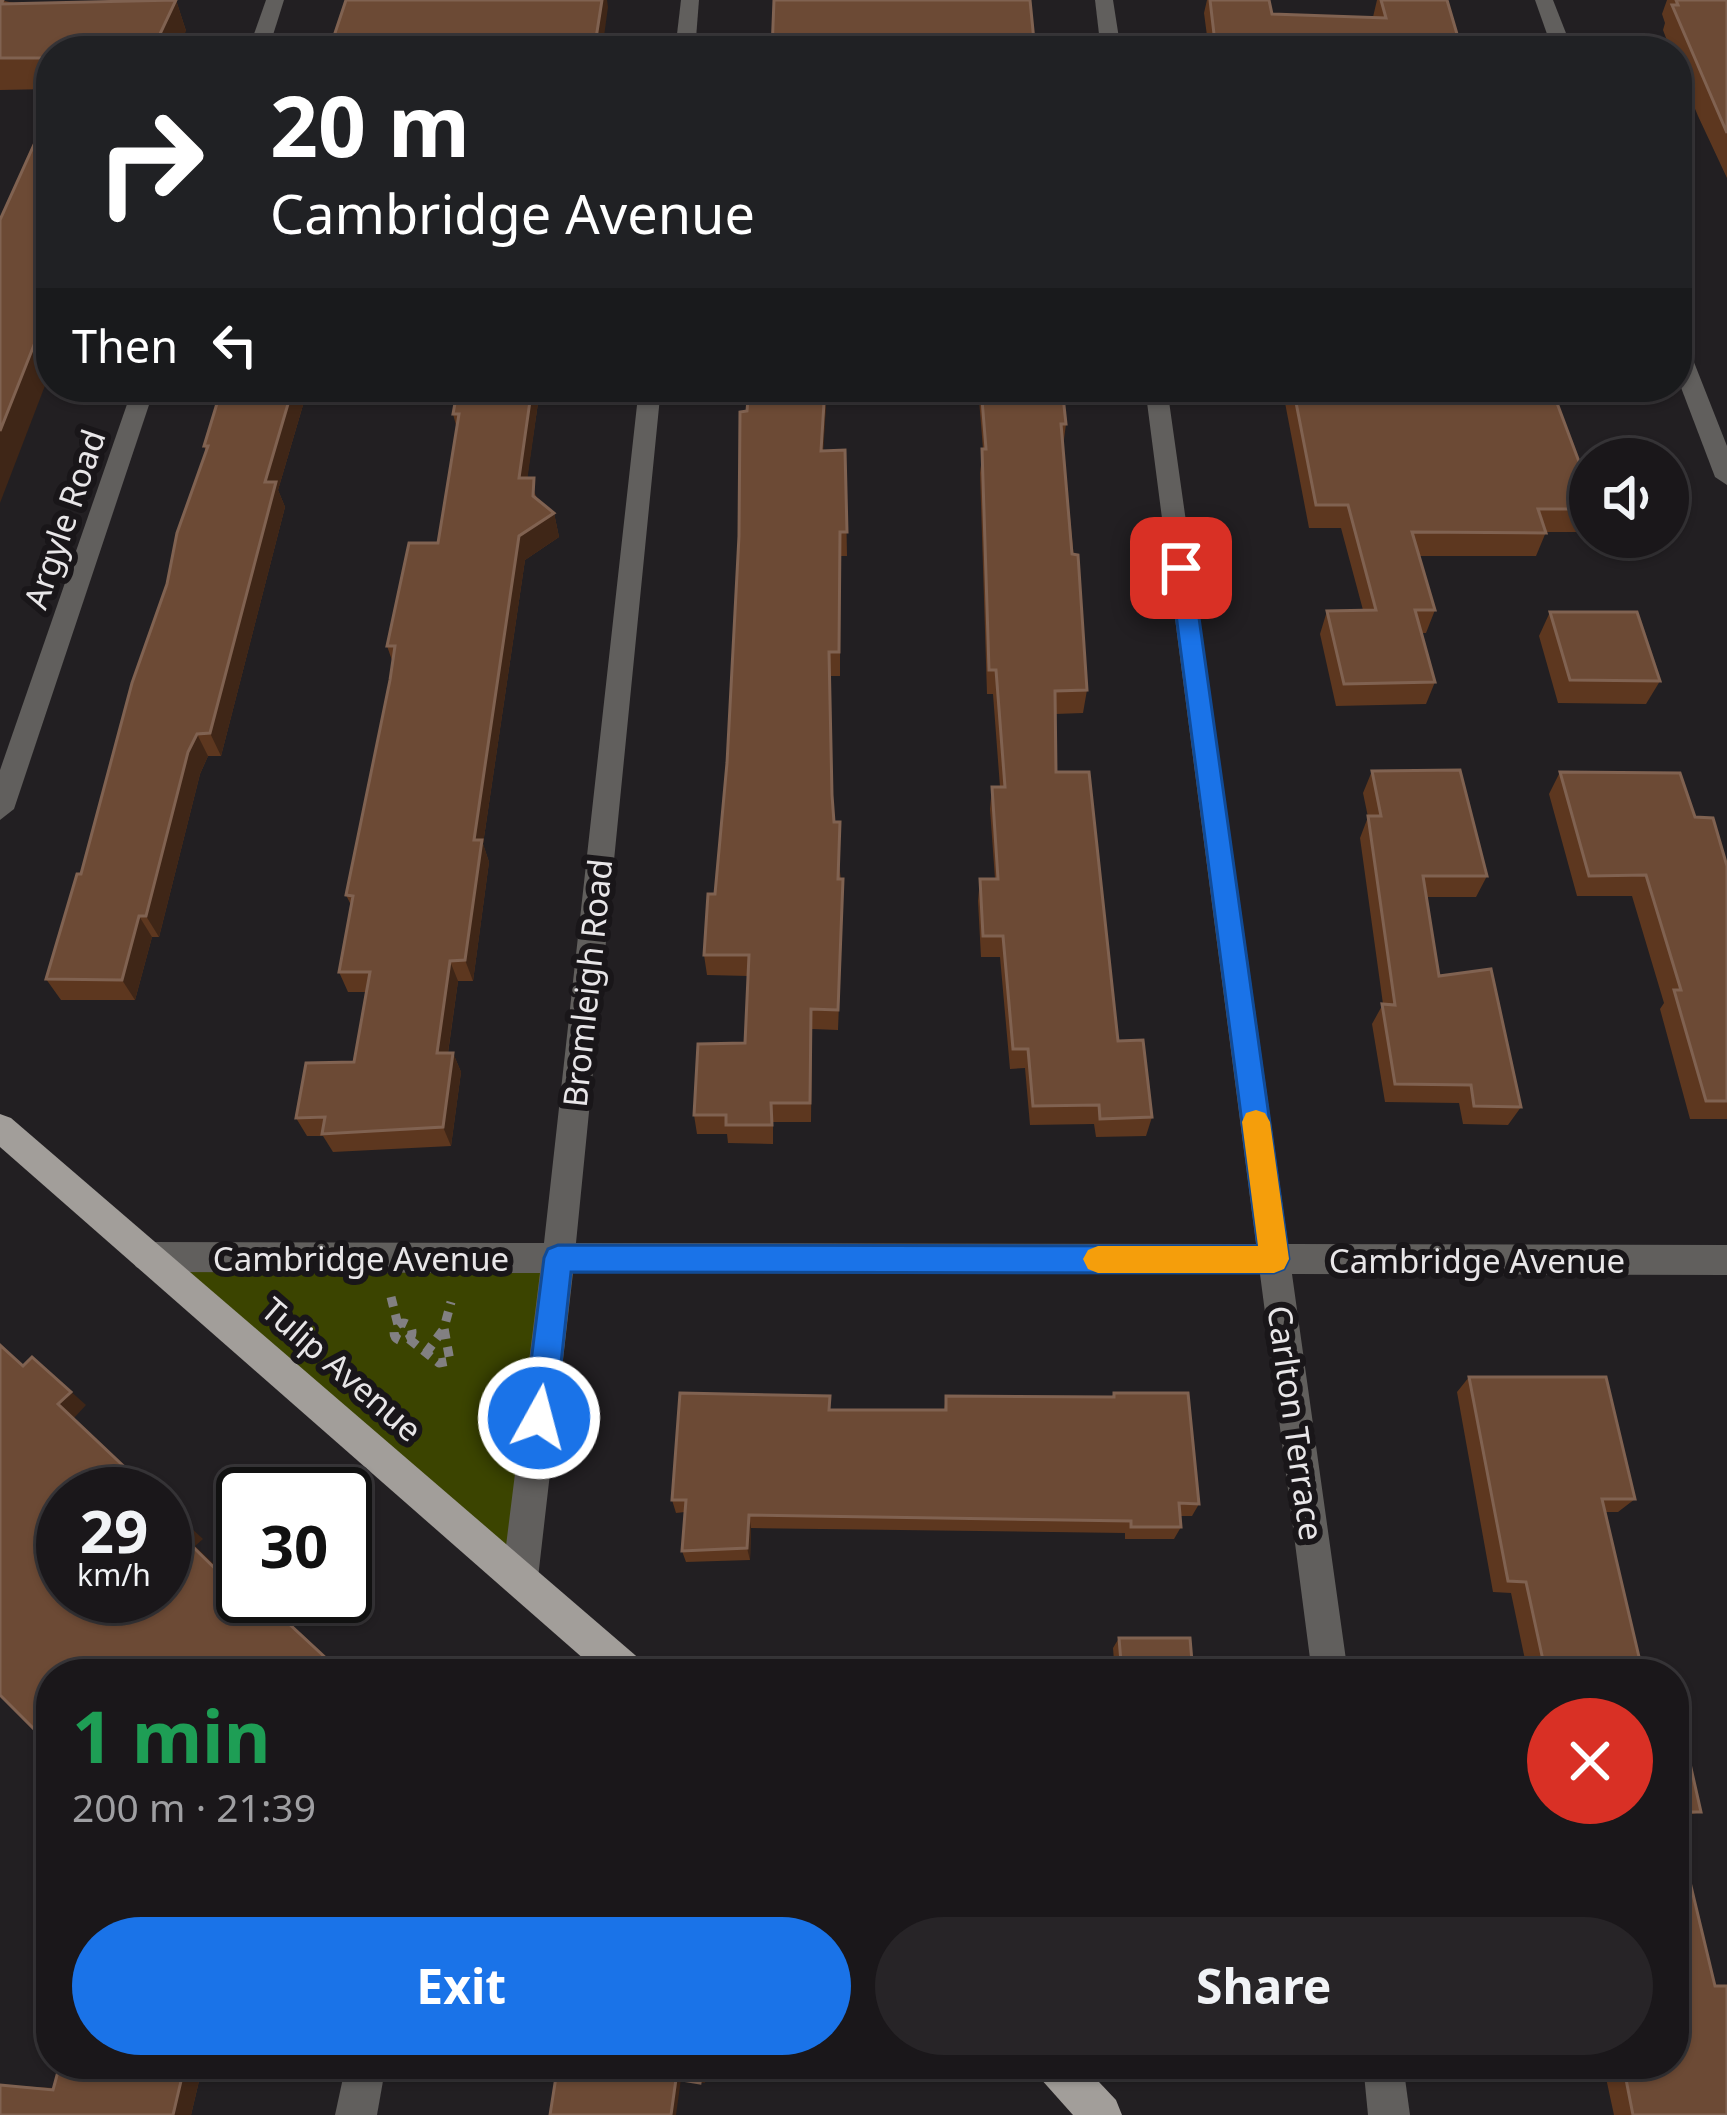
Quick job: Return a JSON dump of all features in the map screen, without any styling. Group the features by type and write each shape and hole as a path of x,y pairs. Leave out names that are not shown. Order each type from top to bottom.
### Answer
{"main road":[{"name":"Tulip Avenue","path":"0,1128 612,1659"},
{"path":"1068,2079 1101,2115"}],"street":[{"path":"263,36 275,0"},
{"path":"686,36 690,0"},
{"path":"1104,0 1109,36"},
{"path":"1544,0 1557,36"},
{"path":"1692,386 1727,477"},
{"name":"Argyle Road","path":"0,809 139,402"},
{"name":"Bromleigh Road","path":"520,1578 648,402"},
{"name":"Carlton Terrace","path":"1158,402 1328,1659"},
{"name":"Cambridge Avenue","path":"147,1258 1727,1260"},
{"path":"356,2115 363,2079"},
{"path":"1384,2079 1389,2115"}],"path":[{"path":"426,1353 444,1328 458,1290"},
{"path":"409,1339 439,1363 450,1361 444,1328"}],"green space":[{"path":"160,1262 553,1263 516,1567"}],"building":[{"path":"0,0 1,4 176,0 159,36 36,36 36,58 0,58"},
{"path":"346,0 602,0 596,36 334,36"},
{"path":"774,0 1030,0 1034,36 773,36"},
{"path":"1210,0 1269,0 1272,14 1386,18 1381,0 1447,0 1458,36 1214,36"},
{"path":"1676,0 1727,0 1727,133 1692,52 1692,36 1685,36 1672,5 1678,5"},
{"path":"36,140 36,340 0,431 0,220"},
{"path":"217,402 289,402 265,482 276,482 210,733 197,734 188,752 146,916 139,916 122,980 46,979 77,874 81,874 132,683 167,584 177,533 208,446 204,446"},
{"path":"455,402 530,402 519,478 534,478 533,496 554,513 519,536 474,840 482,840 465,960 450,961 437,1053 453,1053 443,1127 322,1134 325,1117 296,1118 306,1063 354,1062 370,972 339,972 353,896 346,895 390,680 395,646 387,646 409,543 438,543 459,414 453,414"},
{"path":"748,402 824,402 821,451 845,450 847,532 840,532 839,652 829,652 832,795 834,822 840,822 838,879 843,879 838,1010 811,1009 810,1103 771,1103 772,1125 726,1125 726,1115 694,1115 698,1044 745,1043 749,955 704,955 708,894 715,894 727,763 740,412 747,411"},
{"path":"982,402 1064,402 1066,424 1061,424 1072,554 1078,555 1087,690 1055,691 1056,772 1089,772 1118,1041 1143,1040 1152,1117 1100,1119 1099,1105 1033,1106 1028,1049 1013,1049 1003,936 983,936 980,879 998,879 992,787 1005,787 996,670 989,670 982,449 986,449"},
{"path":"1296,402 1557,402 1570,438 1569,509 1538,509 1546,533 1412,532 1435,610 1415,610 1435,682 1344,684 1327,611 1376,610 1348,505 1316,505"},
{"path":"1550,612 1637,612 1660,681 1570,680"},
{"path":"1460,770 1487,876 1423,876 1439,976 1491,969 1521,1107 1474,1106 1471,1085 1395,1084 1382,1004 1395,1005 1368,816 1381,816 1372,771"},
{"path":"1560,772 1680,773 1695,817 1713,818 1727,866 1727,1101 1706,1101 1674,990 1681,990 1646,875 1589,876"},
{"path":"0,1345 23,1366 32,1357 71,1392 58,1404 124,1467 36,1467 36,1623 192,1623 192,1546 216,1569 216,1623 288,1623 327,1659 36,1659 36,1731 0,1695"},
{"path":"1469,1377 1606,1377 1635,1499 1602,1499 1639,1659 1543,1659 1526,1582 1508,1581"},
{"path":"680,1393 830,1396 829,1410 946,1410 946,1396 1188,1393 1199,1504 1179,1503 1181,1527 1131,1527 1131,1521 749,1515 747,1548 682,1551 686,1500 672,1500"},
{"path":"1119,1638 1190,1638 1192,1659 1121,1659"},
{"path":"1689,1759 1701,1812 1689,1812"},
{"path":"1689,1878 1715,1986 1727,1986 1727,2115 1633,2115 1626,2079 1689,2079"},
{"path":"56,2079 181,2079 173,2115 0,2115 0,2085 53,2090"},
{"path":"556,2079 676,2079 671,2115 550,2115"}],"slow traffic":[{"path":"1098,1259 1274,1259 1256,1122"}],"route":[{"path":"539,1418 558,1258 1274,1259 1181,568"}]}
